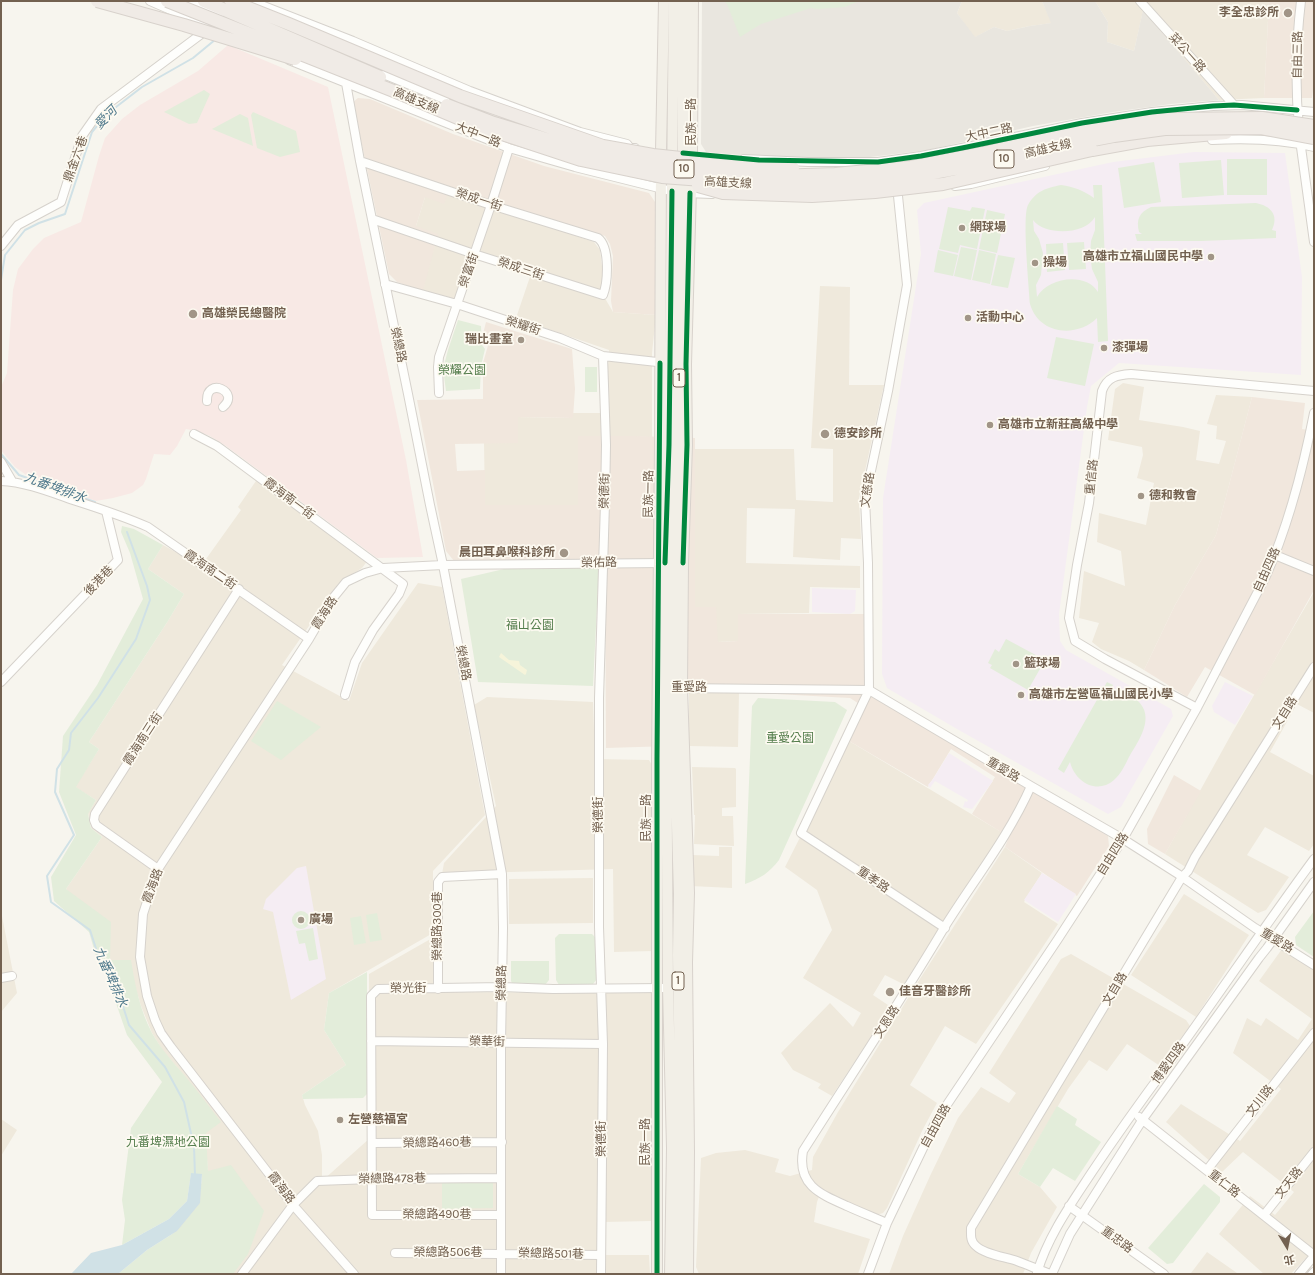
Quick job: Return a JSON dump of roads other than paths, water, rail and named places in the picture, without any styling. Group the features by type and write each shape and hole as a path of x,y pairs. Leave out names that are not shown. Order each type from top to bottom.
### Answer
{"highway":[{"path":"97,1 191,27 396,92"},
{"name":"高雄支線","path":"204,1 228,10 434,100 494,123 582,150 630,162 703,172 776,176 835,174 911,167 1105,126 1166,119 1262,118 1314,126"},
{"name":"高雄支線","path":"163,2 396,92 472,124 574,158 661,183 723,182 825,184 911,177 987,163 1114,136 1165,129 1261,128 1314,138"},
{"path":"228,10 254,16 287,28 477,110 560,134 634,148"},
{"path":"1166,119 1220,112 1273,113 1314,120"},
{"path":"661,183 723,193 812,196 874,192 943,184 1092,150 1147,140 1247,131"}],"main road":[{"name":"民族一路","path":"657,1274 656,988 669,688 674,364 661,183 664,1"},
{"name":"民族一路","path":"674,1 682,153"},
{"name":"民族一路","path":"670,1274 672,1148 668,988 670,563 674,364 682,153 683,1"},
{"name":"民族一路","path":"682,153 693,1"},
{"name":"民族一路","path":"669,688 679,894 678,955 682,1149 680,1274"},
{"name":"民族一路","path":"669,688 689,893 686,962 689,1152 688,1274"}],"street":[{"name":"大中一路","path":"150,1 163,2 211,27 268,52 509,148 575,168 619,178 661,183 681,192"},
{"name":"大中一路","path":"185,1 228,10 238,23 346,70"},
{"name":"大中一路","path":"252,1 269,4 320,28 470,91 580,132 627,144 634,148 682,153"},
{"name":"菜公一路","path":"1140,1 1234,105"},
{"name":"自由三路","path":"1297,110 1298,28 1301,1"},
{"name":"鼎金六巷","path":"1,246 18,225 61,202 82,136 101,109 211,27"},
{"name":"大中一路","path":"320,28 347,60"},
{"name":"大中一路","path":"282,43 305,47 363,65 477,113 581,145 622,153 634,148"},
{"path":"268,52 274,46 282,43"},
{"name":"榮總路","path":"347,60 346,83 360,161 443,565 502,874 501,1274"},
{"name":"大中二路","path":"682,153 801,162 878,162 960,149 1082,123 1159,112 1234,105 1314,112"},
{"path":"1297,110 1300,143 1314,242"},
{"path":"855,194 1151,137 1198,132 1247,131 1272,133 1314,147"},
{"path":"681,192 762,196 898,194 971,184 1019,174 1096,153 1170,142 1239,139 1300,143"},
{"name":"榮富街","path":"439,393 439,357 509,148"},
{"path":"619,178 640,172 643,159 634,148"},
{"name":"文慈路","path":"801,834 869,690 868,563 865,499 888,391 907,285 894,160"},
{"name":"榮成一街","path":"360,161 491,205 598,238 602,241 606,254 606,279 603,295"},
{"name":"榮成三街","path":"372,219 474,254 603,295"},
{"name":"榮耀街","path":"385,284 457,304 560,338 603,356 674,364"},
{"name":"榮德街","path":"601,1274 603,1044 599,927 599,698 606,503 603,356"},
{"name":"重信路","path":"1198,708 1104,659 1075,641 1069,618 1089,503 1102,391 1111,378 1131,374 1314,391"},
{"path":"207,401 207,396 210,390 220,388 226,392 228,398 227,403 223,407"},
{"name":"自由四路","path":"868,1274 887,1222 936,1121 1058,940 1123,839 1198,708 1276,555 1305,458 1314,413"},
{"name":"霞海南一街","path":"194,434 217,446 404,584 401,591 373,630 355,662 345,695"},
{"path":"1,462 12,482"},
{"path":"1,481 42,489 106,510"},
{"name":"霞海南二街","path":"106,510 148,527 309,639"},
{"name":"後港巷","path":"1,682 118,560 106,510"},
{"path":"1276,555 1314,571"},
{"name":"榮佑路","path":"443,565 670,563"},
{"name":"霞海路","path":"354,1274 293,1205 161,1033 147,996 140,957 143,914 158,869 309,639 333,598 346,582 382,568 443,565"},
{"name":"霞海南三街","path":"158,869 96,825 94,820 95,814 239,589"},
{"name":"文自路","path":"1051,1274 1037,1272 976,1246 972,1242 970,1236 971,1228 1182,877 1188,871 1195,857 1314,667"},
{"name":"重愛路","path":"669,688 869,690 1123,839 1314,965"},
{"name":"文恩路","path":"887,1222 822,1195 812,1187 806,1178 802,1167 803,1151 896,1007 944,928 1005,837 1031,786"},
{"name":"重孝路","path":"801,834 944,928"},
{"name":"博愛四路","path":"1037,1272 1057,1227 1069,1206 1133,1112 1198,1023 1261,931 1314,859"},
{"name":"榮總路300巷","path":"438,989 438,882 442,877 502,874"},
{"name":"博愛四路","path":"1051,1274 1070,1234 1143,1119 1314,882"},
{"path":"1,978 12,976"},
{"name":"榮光街","path":"372,1215 371,996 378,989 668,988"},
{"name":"文川路","path":"1207,1170 1314,1033"},
{"name":"榮華街","path":"372,1041 603,1044"},
{"name":"重仁路","path":"1133,1112 1314,1256"},
{"name":"榮總路460巷","path":"372,1143 502,1142"},
{"name":"文天路","path":"1264,1215 1314,1152"},
{"name":"榮總路478巷","path":"242,1274 293,1205 318,1181 501,1178"},
{"name":"重忠路","path":"1069,1206 1164,1274"},
{"name":"榮總路490巷","path":"372,1215 501,1215"},
{"name":"榮總路506巷","path":"395,1253 501,1254"},
{"name":"榮總路501巷","path":"501,1254 601,1255"},
{"path":"1299,1274 1314,1256"}],"waterway":[{"name":"愛河","path":"1,280 5,255 25,230 39,223 65,214 92,132 107,114 142,87 193,58 216,39"},
{"name":"九番埤排水","path":"1,454 19,475 95,502"},
{"name":"九番埤排水","path":"127,532 147,586 150,600 136,639 98,698 71,733 69,750 57,769 55,792 74,835 47,876 51,902 90,930 101,964 120,997 129,1025 165,1067 184,1102 194,1147 195,1175"}],"place":[{"name":"李全忠診所","path":"1288,13"},
{"name":"網球場","path":"962,228"},
{"name":"高雄市立福山國民中學","path":"1211,257"},
{"name":"操場","path":"1035,263"},
{"name":"高雄榮民總醫院","path":"193,314"},
{"name":"活動中心","path":"968,318"},
{"name":"瑞比畫室","path":"521,340"},
{"name":"漆彈場","path":"1104,348"},
{"name":"高雄市立新莊高級中學","path":"990,425"},
{"name":"德安診所","path":"825,434"},
{"name":"德和教會","path":"1141,496"},
{"name":"晨田耳鼻喉科診所","path":"564,553"},
{"name":"籃球場","path":"1016,664"},
{"name":"高雄市左營區福山國民小學","path":"1021,695"},
{"name":"廣場","path":"301,920"},
{"name":"佳音牙醫診所","path":"890,992"},
{"name":"左營慈福宮","path":"340,1120"}],"park label":[{"name":"榮耀公園","path":"462,371"},
{"name":"福山公園","path":"530,626"},
{"name":"重愛公園","path":"790,739"},
{"name":"九番埤濕地公園","path":"168,1143"}]}
